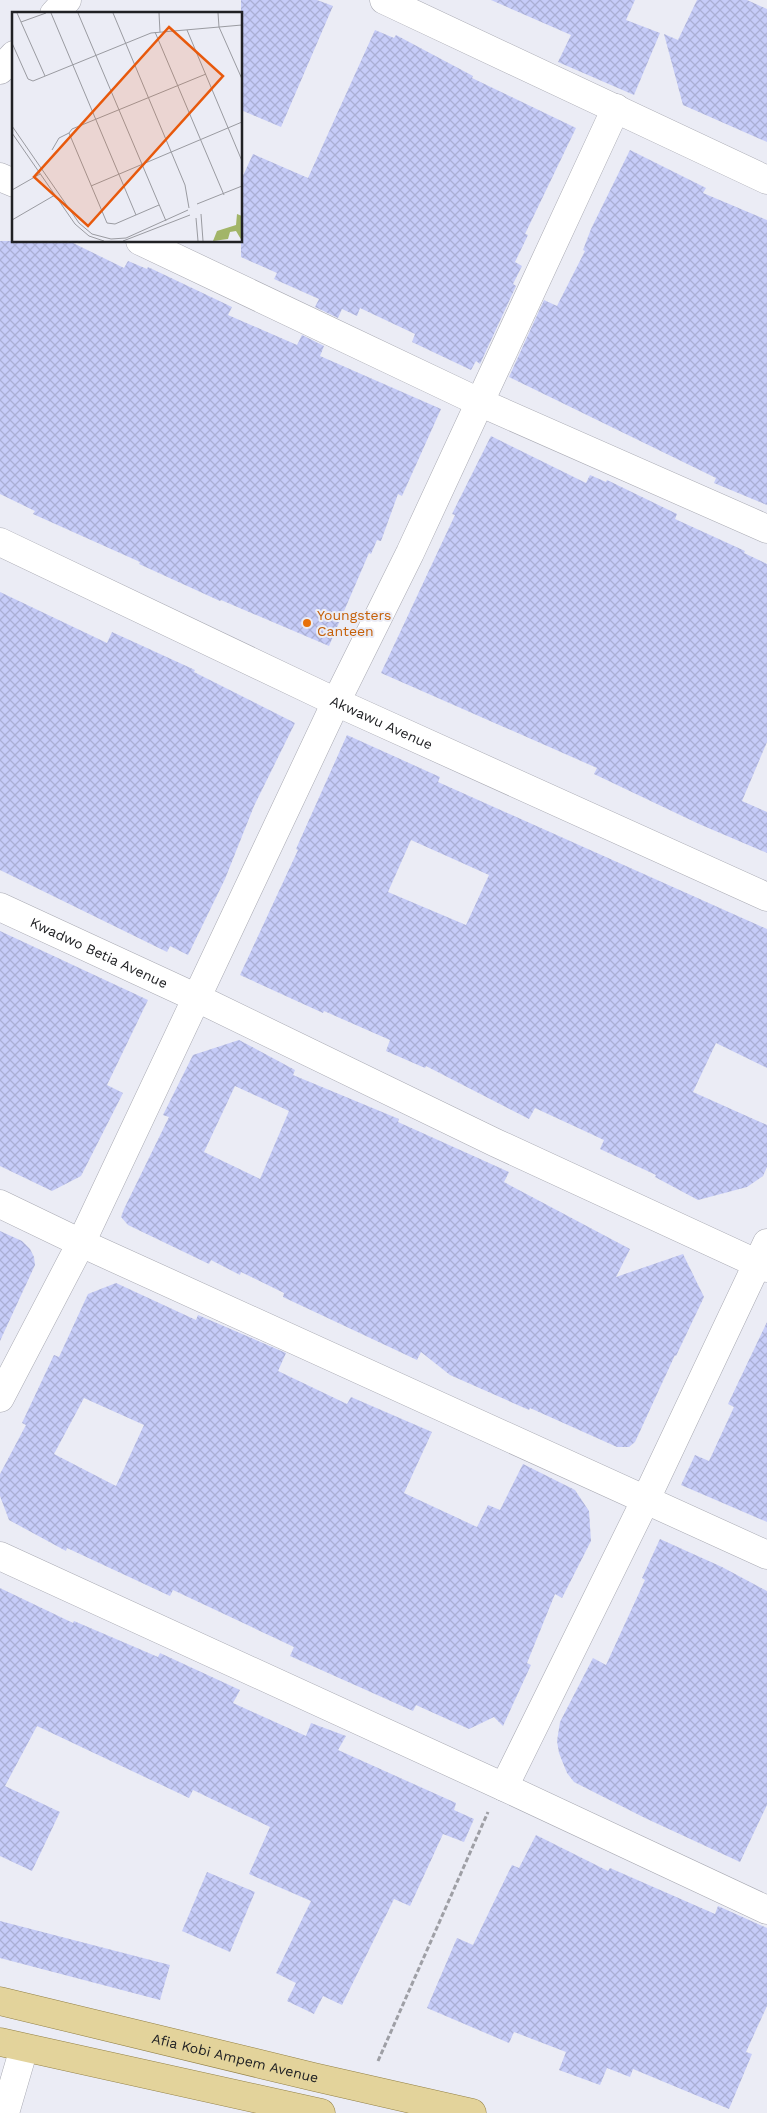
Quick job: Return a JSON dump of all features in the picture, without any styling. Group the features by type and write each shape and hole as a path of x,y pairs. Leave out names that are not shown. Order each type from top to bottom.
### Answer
{"main road":[{"name":"Afia Kobi Ampem Avenue","path":"0,2001 472,2113"},
{"path":"51,2052 60,2016"},
{"path":"12,2045 51,2052 292,2110 321,2113"}],"street":[{"path":"56,12 67,0"},
{"path":"384,0 767,180"},
{"path":"0,70 12,57"},
{"path":"0,1398 81,1243 336,702 410,553 616,108"},
{"path":"0,176 12,182"},
{"path":"142,242 479,402 767,529"},
{"name":"Akwawu Avenue","path":"0,542 336,702 767,897"},
{"name":"Kwadwo Betia Avenue","path":"0,907 197,998 496,1143 764,1258"},
{"path":"0,1204 81,1243 767,1555"},
{"path":"502,1786 764,1258"},
{"path":"0,1556 502,1786 767,1910"},
{"path":"5,2113 12,2045"}],"path":[{"path":"366,2089 502,1786"}],"building":[{"path":"241,0 317,0 333,6 281,127 242,110"},
{"path":"491,0 635,0 626,20 660,33 634,95 558,62 571,35"},
{"path":"697,0 747,0 767,9 767,142 683,105 664,34 678,40"},
{"path":"375,30 394,38 396,35 473,76 472,78 576,128 525,234 528,235 515,262 522,266 513,284 516,286 480,364 476,361 471,370 412,342 415,334 360,308 357,316 342,309 338,318 315,307 319,299 274,279 277,273 241,257 242,178 253,154 308,178"},
{"path":"630,150 706,188 703,193 767,220 767,505 714,483 716,478 509,377 544,300 557,306 585,251 583,250 591,229"},
{"path":"0,241 71,242 124,268 128,261 147,269 148,267 232,307 228,315 297,345 302,335 324,346 320,356 441,409 402,496 398,494 381,541 377,540 371,554 369,553 329,646 220,601 139,564 140,562 33,514 35,511 0,494"},
{"path":"491,436 586,483 590,475 606,482 607,480 677,514 675,519 745,551 744,553 767,564 767,742 742,801 767,812 767,853 699,824 594,774 597,768 381,673 455,515 452,514"},
{"path":"0,592 107,643 112,632 195,670 194,672 295,723 254,806 225,879 188,955 170,946 167,952 0,870"},
{"path":"347,735 440,777 438,782 767,929 767,1068 716,1043 693,1092 767,1125 767,1167 763,1176 747,1187 698,1200 655,1177 656,1175 600,1149 604,1140 535,1108 529,1119 426,1066 425,1068 386,1051 390,1040 324,1011 323,1013 240,975 298,850 296,849","holes":["411,840 489,875 466,925 388,892"]},
{"path":"0,931 148,1000 107,1085 123,1093 81,1176 52,1191 0,1166"},
{"path":"239,1040 295,1070 293,1075 399,1119 398,1122 509,1172 504,1182 630,1249 616,1277 683,1254 704,1297 635,1442 629,1447 617,1447 530,1408 529,1410 450,1375 421,1352 417,1360 283,1297 284,1293 241,1272 240,1275 211,1260 209,1264 128,1225 121,1217 124,1209 169,1117 163,1115 193,1055","holes":["235,1086 289,1111 260,1179 204,1152"]},
{"path":"0,1231 22,1241 30,1249 35,1265 0,1341"},
{"path":"116,1283 196,1320 198,1315 286,1353 278,1371 347,1404 351,1397 432,1432 404,1493 477,1527 488,1505 500,1510 523,1464 575,1490 589,1511 591,1541 562,1598 555,1594 527,1663 531,1665 503,1726 494,1717 469,1729 416,1705 413,1711 290,1656 294,1647 173,1590 170,1596 67,1548 66,1551 9,1520 0,1496 0,1474 26,1425 22,1423 54,1355 59,1357 88,1294","holes":["84,1398 144,1425 116,1486 54,1454"]},
{"path":"767,1322 767,1522 681,1485 695,1455 709,1461 734,1407 728,1404"},
{"path":"660,1539 722,1567 767,1591 767,1805 740,1862 645,1818 574,1782 567,1773 559,1753 557,1741 560,1722 593,1658 606,1665 645,1580 642,1578"},
{"path":"0,1588 73,1623 74,1621 158,1657 160,1653 240,1690 233,1703 306,1736 311,1723 346,1736 338,1750 456,1803 454,1810 474,1819 464,1842 443,1834 410,1906 394,1899 342,2005 323,1996 314,2014 287,2001 296,1983 276,1973 311,1901 249,1874 270,1827 193,1790 189,1798 37,1726 5,1786 60,1812 32,1871 0,1856"},
{"path":"536,1835 608,1871 610,1868 715,1914 718,1906 767,1928 767,2006 746,2052 752,2054 729,2109 633,2069 630,2077 607,2068 600,2085 559,2070 566,2052 514,2032 509,2043 427,2008 457,1938 473,1945 512,1865 519,1868"},
{"path":"207,1872 255,1892 230,1952 182,1931"},
{"path":"0,1921 170,1965 160,2000 0,1958"}],"place":[{"name":"Youngsters Canteen","path":"307,623"}]}
